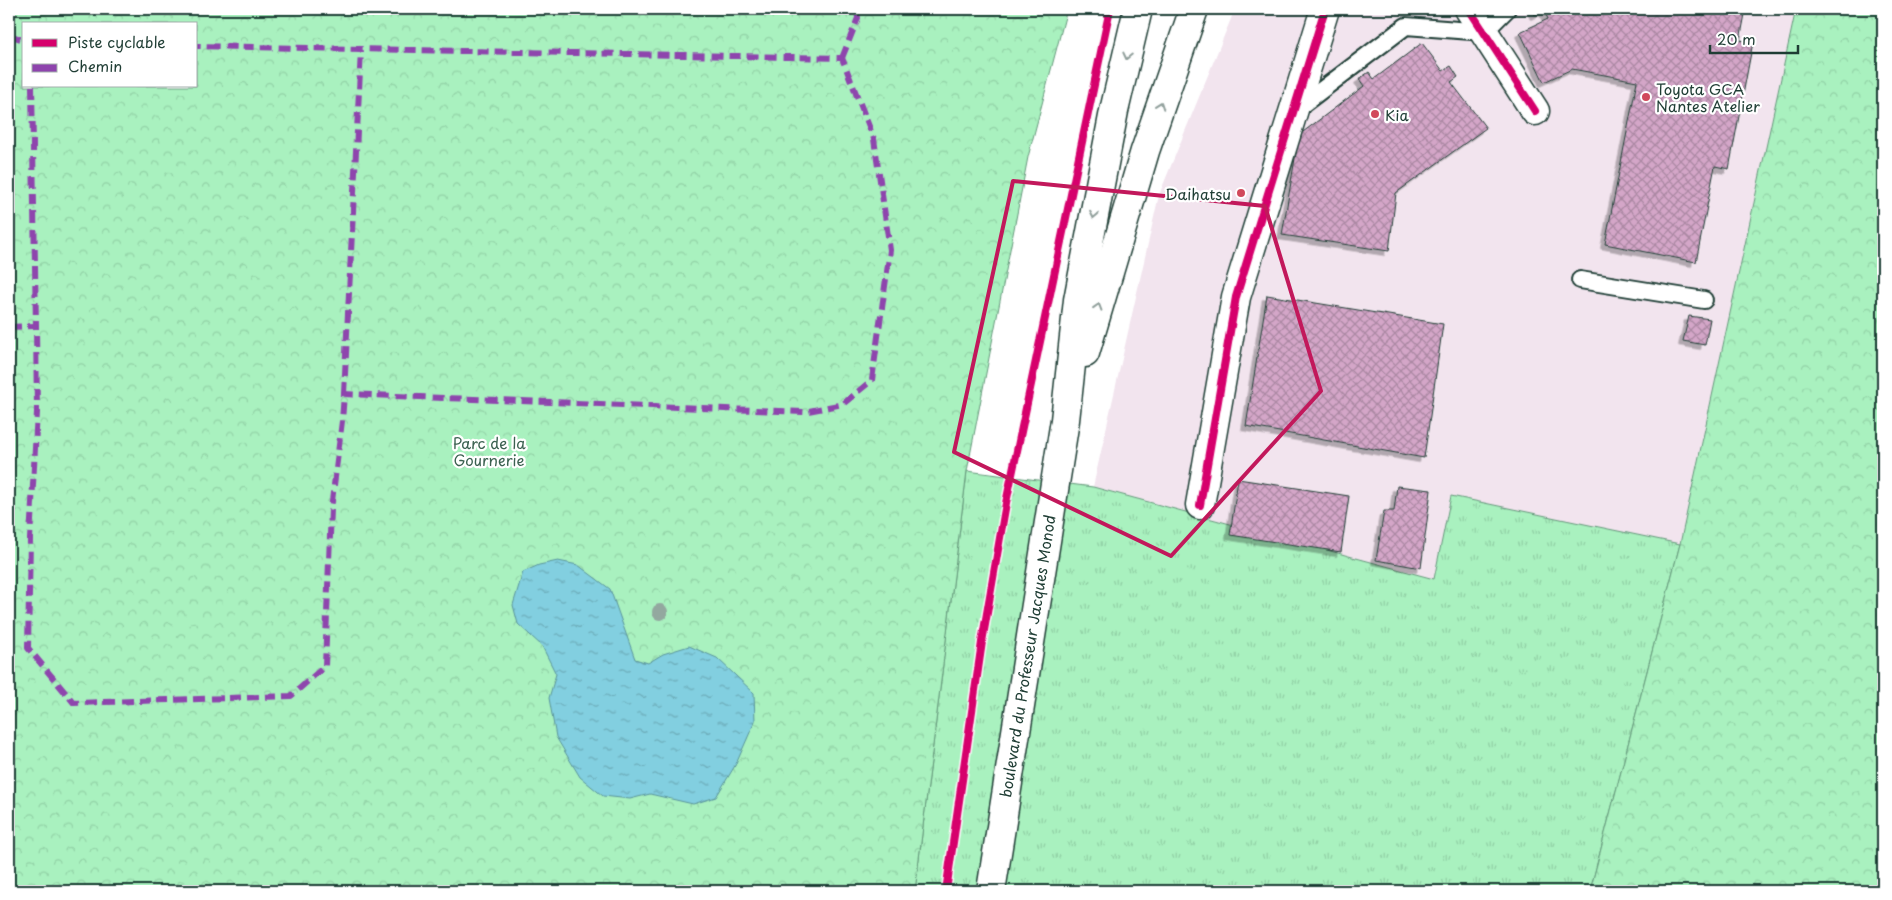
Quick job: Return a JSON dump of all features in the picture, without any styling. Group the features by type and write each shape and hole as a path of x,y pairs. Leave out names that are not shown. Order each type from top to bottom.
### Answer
{"main road":[{"path":"1065,420 1078,300 1114,111 1138,9"},
{"path":"1065,420 1145,152 1194,9"},
{"path":"1200,505 1236,298 1325,9"},
{"path":"1469,9 1535,111"},
{"name":"boulevard du Professeur Jacques Monod","path":"991,891 1065,420"}],"lane":[{"path":"1292,113 1406,26 1484,32 1507,9"},
{"path":"1580,280 1704,300"}],"highlighted area":[{"path":"1013,181 1265,206 1321,391 1171,556 954,452"}],"shaded area":[{"path":"1235,9 1796,9 1680,544 1451,496 1435,579 1093,487 1159,195"}],"green space":[{"name":"Parc de la Gournerie","path":"9,9 1067,9 1028,157 967,471 915,891 9,891"},
{"path":"1796,9 1883,9 1883,891 1590,891 1680,544"},
{"path":"967,471 1093,487 1434,579 1451,496 1680,544 1590,891 915,891"}],"water":[{"path":"558,561 578,565 610,589 635,659 648,663 663,654 689,646 717,658 754,693 755,721 736,764 716,797 693,804 650,794 630,799 603,796 580,777 556,737 549,698 556,674 542,646 518,624 513,605 523,572 539,565"}],"building":[{"path":"1532,9 1746,9 1740,40 1753,42 1729,169 1715,166 1696,262 1605,244 1637,81 1572,69 1544,82 1520,32 1548,19 1544,11 1535,15"},
{"path":"1422,43 1443,71 1451,66 1458,77 1451,82 1486,128 1396,193 1389,251 1282,235 1299,135 1364,86 1359,79 1369,72 1374,79"},
{"path":"1267,295 1443,324 1424,458 1246,426"},
{"path":"1689,316 1710,319 1705,345 1683,341"},
{"path":"1238,479 1349,496 1341,552 1230,535"},
{"path":"1397,486 1431,490 1421,568 1376,560 1384,511 1394,511"}],"marked path":[{"path":"842,58 858,18 857,9"},
{"path":"9,35 22,39"},
{"path":"9,327 36,326 37,412 30,539 28,648 74,703 291,696 325,666 331,509 344,394 804,412 843,404 872,380 890,250 874,139 842,58 198,46"},
{"path":"344,394 361,50"},
{"path":"32,88 36,326"}],"cycle path":[{"path":"946,891 982,642 1006,503 1110,9"},
{"path":"1200,505 1236,297 1325,9"},
{"path":"1469,9 1535,111"}],"place":[{"name":"Toyota GCA Nantes Atelier","path":"1646,97"},
{"name":"Kia","path":"1375,114"},
{"name":"Daihatsu","path":"1241,193"}]}
